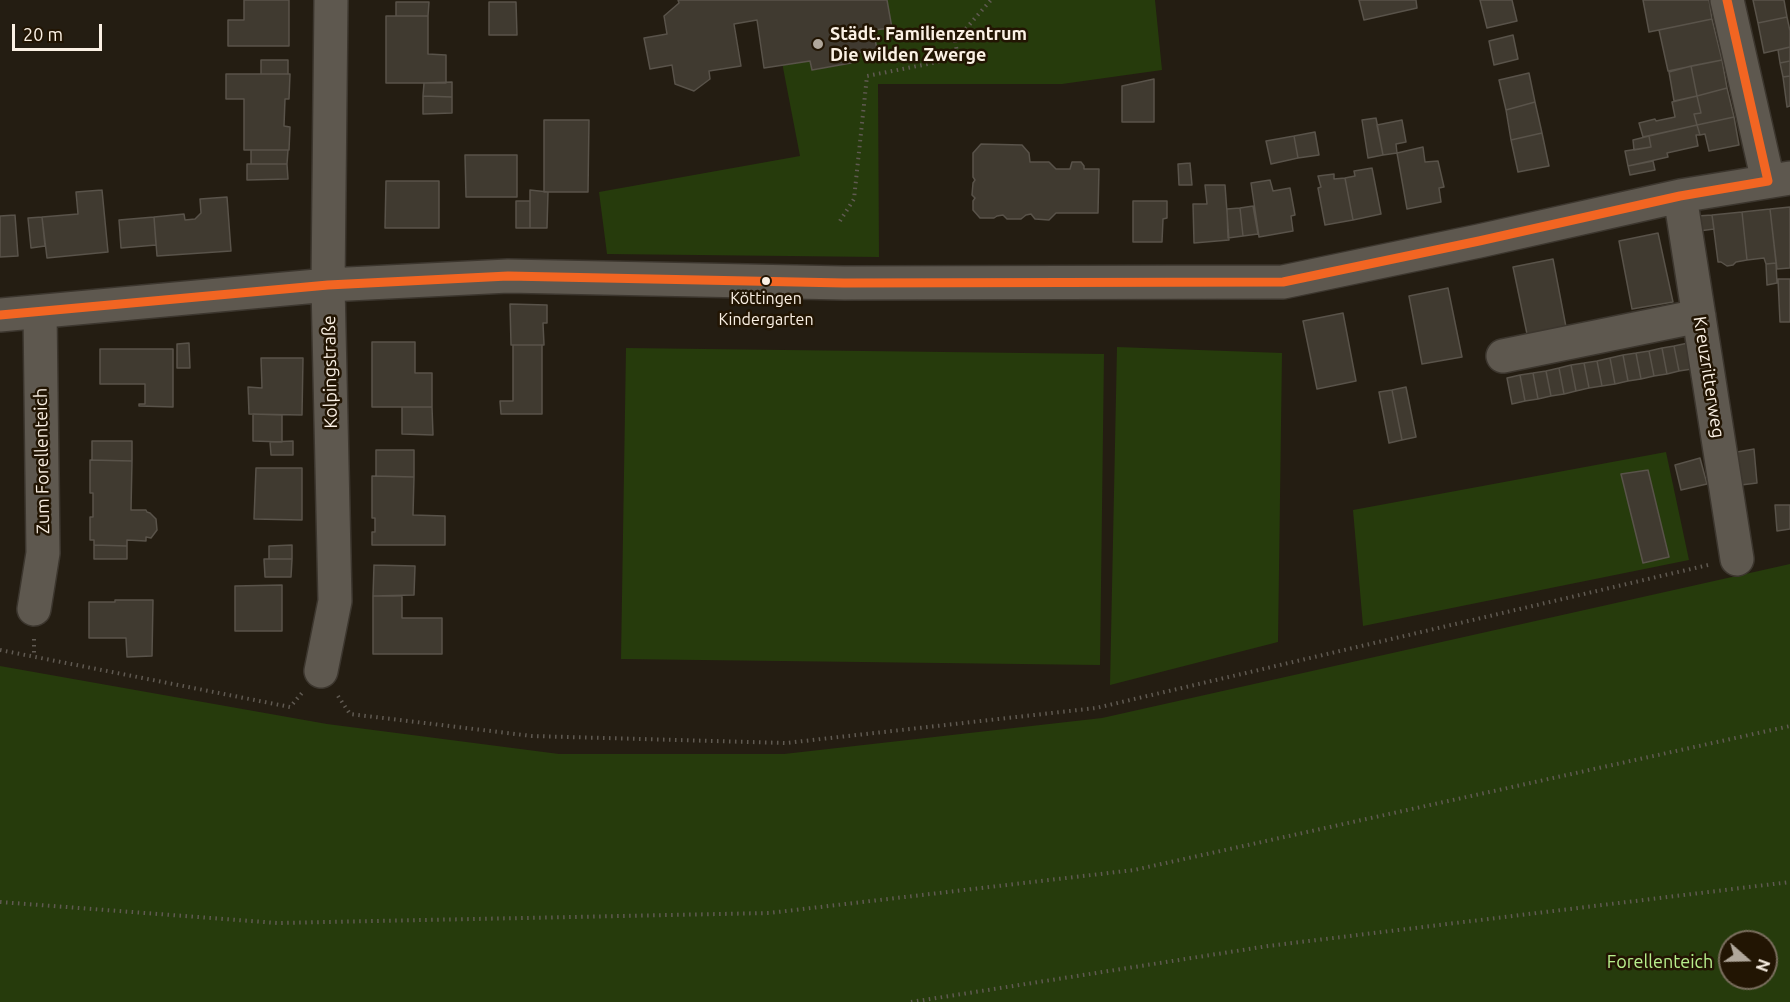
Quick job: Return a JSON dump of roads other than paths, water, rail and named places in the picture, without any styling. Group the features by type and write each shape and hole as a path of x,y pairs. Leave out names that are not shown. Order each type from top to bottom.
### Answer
{"street":[{"name":"Kolpingstraße","path":"321,671 335,601 328,285 331,0"},
{"path":"0,315 328,285 508,276 844,284 1283,282 1479,242 1680,196 1779,179 1727,0"},
{"name":"Kreuzritterweg","path":"1680,196 1737,559"},
{"name":"Zum Forellenteich","path":"34,609 43,553 40,312"},
{"path":"1503,356 1699,316"}],"place":[{"name":"Städt. Familienzentrum Die wilden Zwerge","path":"818,44"},
{"name":"Köttingen Kindergarten","path":"766,281"}],"park label":[{"name":"Forellenteich","path":"1660,962"}]}
